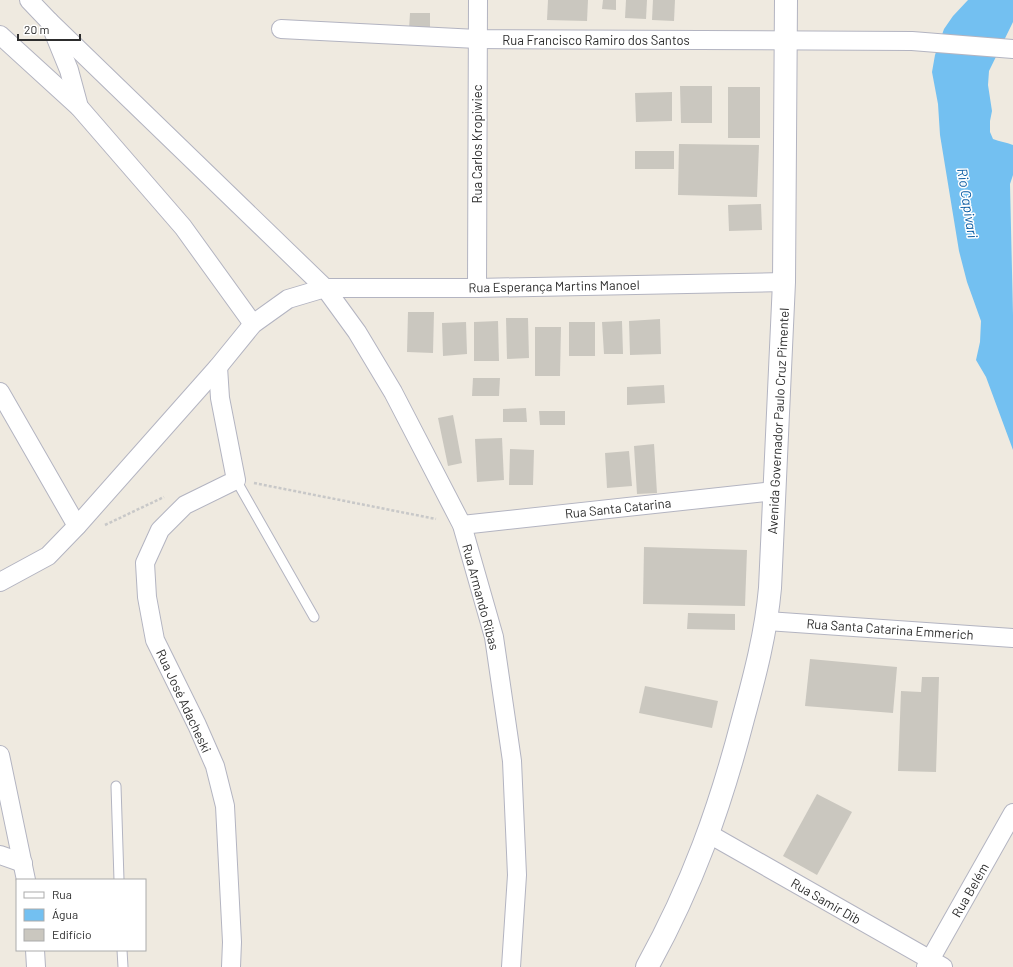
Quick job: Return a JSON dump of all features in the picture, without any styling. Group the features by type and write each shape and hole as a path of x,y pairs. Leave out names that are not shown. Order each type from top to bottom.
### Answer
{"street":[{"name":"Rua Armando Ribas","path":"29,0 324,288 357,332 394,392 462,525 494,637 512,761 517,875 511,967"},
{"name":"Rua Carlos Kropiwiec","path":"477,288 478,0"},
{"name":"Avenida Governador Paulo Cruz Pimentel","path":"647,967 665,935 693,875 709,834 731,767 767,621 770,588 784,282 786,0"},
{"path":"50,21 69,70 78,106"},
{"name":"Rua Francisco Ramiro dos Santos","path":"281,29 477,39 912,42 1010,48"},
{"path":"0,35 78,106 183,227 253,324"},
{"name":"Rua Esperança Martins Manoel","path":"0,582 48,556 78,526 218,367 253,324 288,299 324,288 477,288 784,282"},
{"path":"218,367 220,398 236,480"},
{"path":"0,392 78,526"},
{"name":"Rua José Adacheski","path":"231,967 232,942 225,806 215,766 197,725 155,640 147,597 145,563 160,530 185,505 236,480"},
{"name":"Rua Santa Catarina","path":"462,525 774,491"},
{"name":"Rua Santa Catarina Emmerich","path":"767,621 1013,638"},
{"path":"0,755 25,871"},
{"name":"Rua Belém","path":"933,965 1013,814"},
{"name":"Rua Samir Dib","path":"709,834 933,965"},
{"path":"0,855 25,871"},
{"path":"35,951 36,967"}],"lane":[{"path":"236,480 314,617"},
{"path":"116,786 119,879"},
{"path":"122,951 123,967"}],"water":[{"name":"Rio Capivari","path":"968,0 1013,0 1013,22 989,71 988,85 992,111 990,132 993,139 1013,145 1013,175 1010,184 1013,315 1013,450 986,377 976,360 980,342 981,321 967,282 959,251 940,135 938,104 932,72 935,55 944,29 953,16"}],"building":[{"path":"548,0 588,0 587,21 547,20"},
{"path":"603,0 616,0 616,10 602,9"},
{"path":"626,0 647,0 646,19 625,18"},
{"path":"653,0 675,0 674,21 652,20"},
{"path":"410,13 430,13 430,29 409,29"},
{"path":"680,86 712,86 712,123 681,123"},
{"path":"728,87 760,87 760,138 728,138"},
{"path":"672,92 672,121 636,122 635,93"},
{"path":"679,144 759,145 757,197 678,195"},
{"path":"635,151 674,151 674,169 635,169"},
{"path":"761,204 762,230 729,231 728,205"},
{"path":"408,312 434,312 433,353 407,352"},
{"path":"506,318 528,318 529,358 507,359"},
{"path":"660,319 661,354 630,355 629,321"},
{"path":"498,321 499,361 474,361 474,322"},
{"path":"622,321 623,354 604,354 602,322"},
{"path":"466,322 467,354 443,356 442,323"},
{"path":"569,322 595,322 595,356 569,356"},
{"path":"535,327 561,327 560,376 535,376"},
{"path":"473,378 500,378 499,396 472,396"},
{"path":"664,385 665,403 627,405 627,387"},
{"path":"526,408 527,422 503,422 503,409"},
{"path":"539,411 565,411 565,425 540,425"},
{"path":"453,415 462,463 448,466 438,418"},
{"path":"502,438 504,480 477,482 475,439"},
{"path":"654,444 657,493 637,494 634,446"},
{"path":"510,449 534,450 533,485 509,485"},
{"path":"629,451 632,486 607,488 605,453"},
{"path":"644,547 747,550 745,606 643,604"},
{"path":"688,613 735,614 735,630 687,629"},
{"path":"810,659 897,667 893,713 805,706"},
{"path":"922,677 939,677 936,772 898,771 901,691 921,692"},
{"path":"645,686 718,701 712,728 639,713"},
{"path":"817,794 852,812 817,875 783,856"}]}
